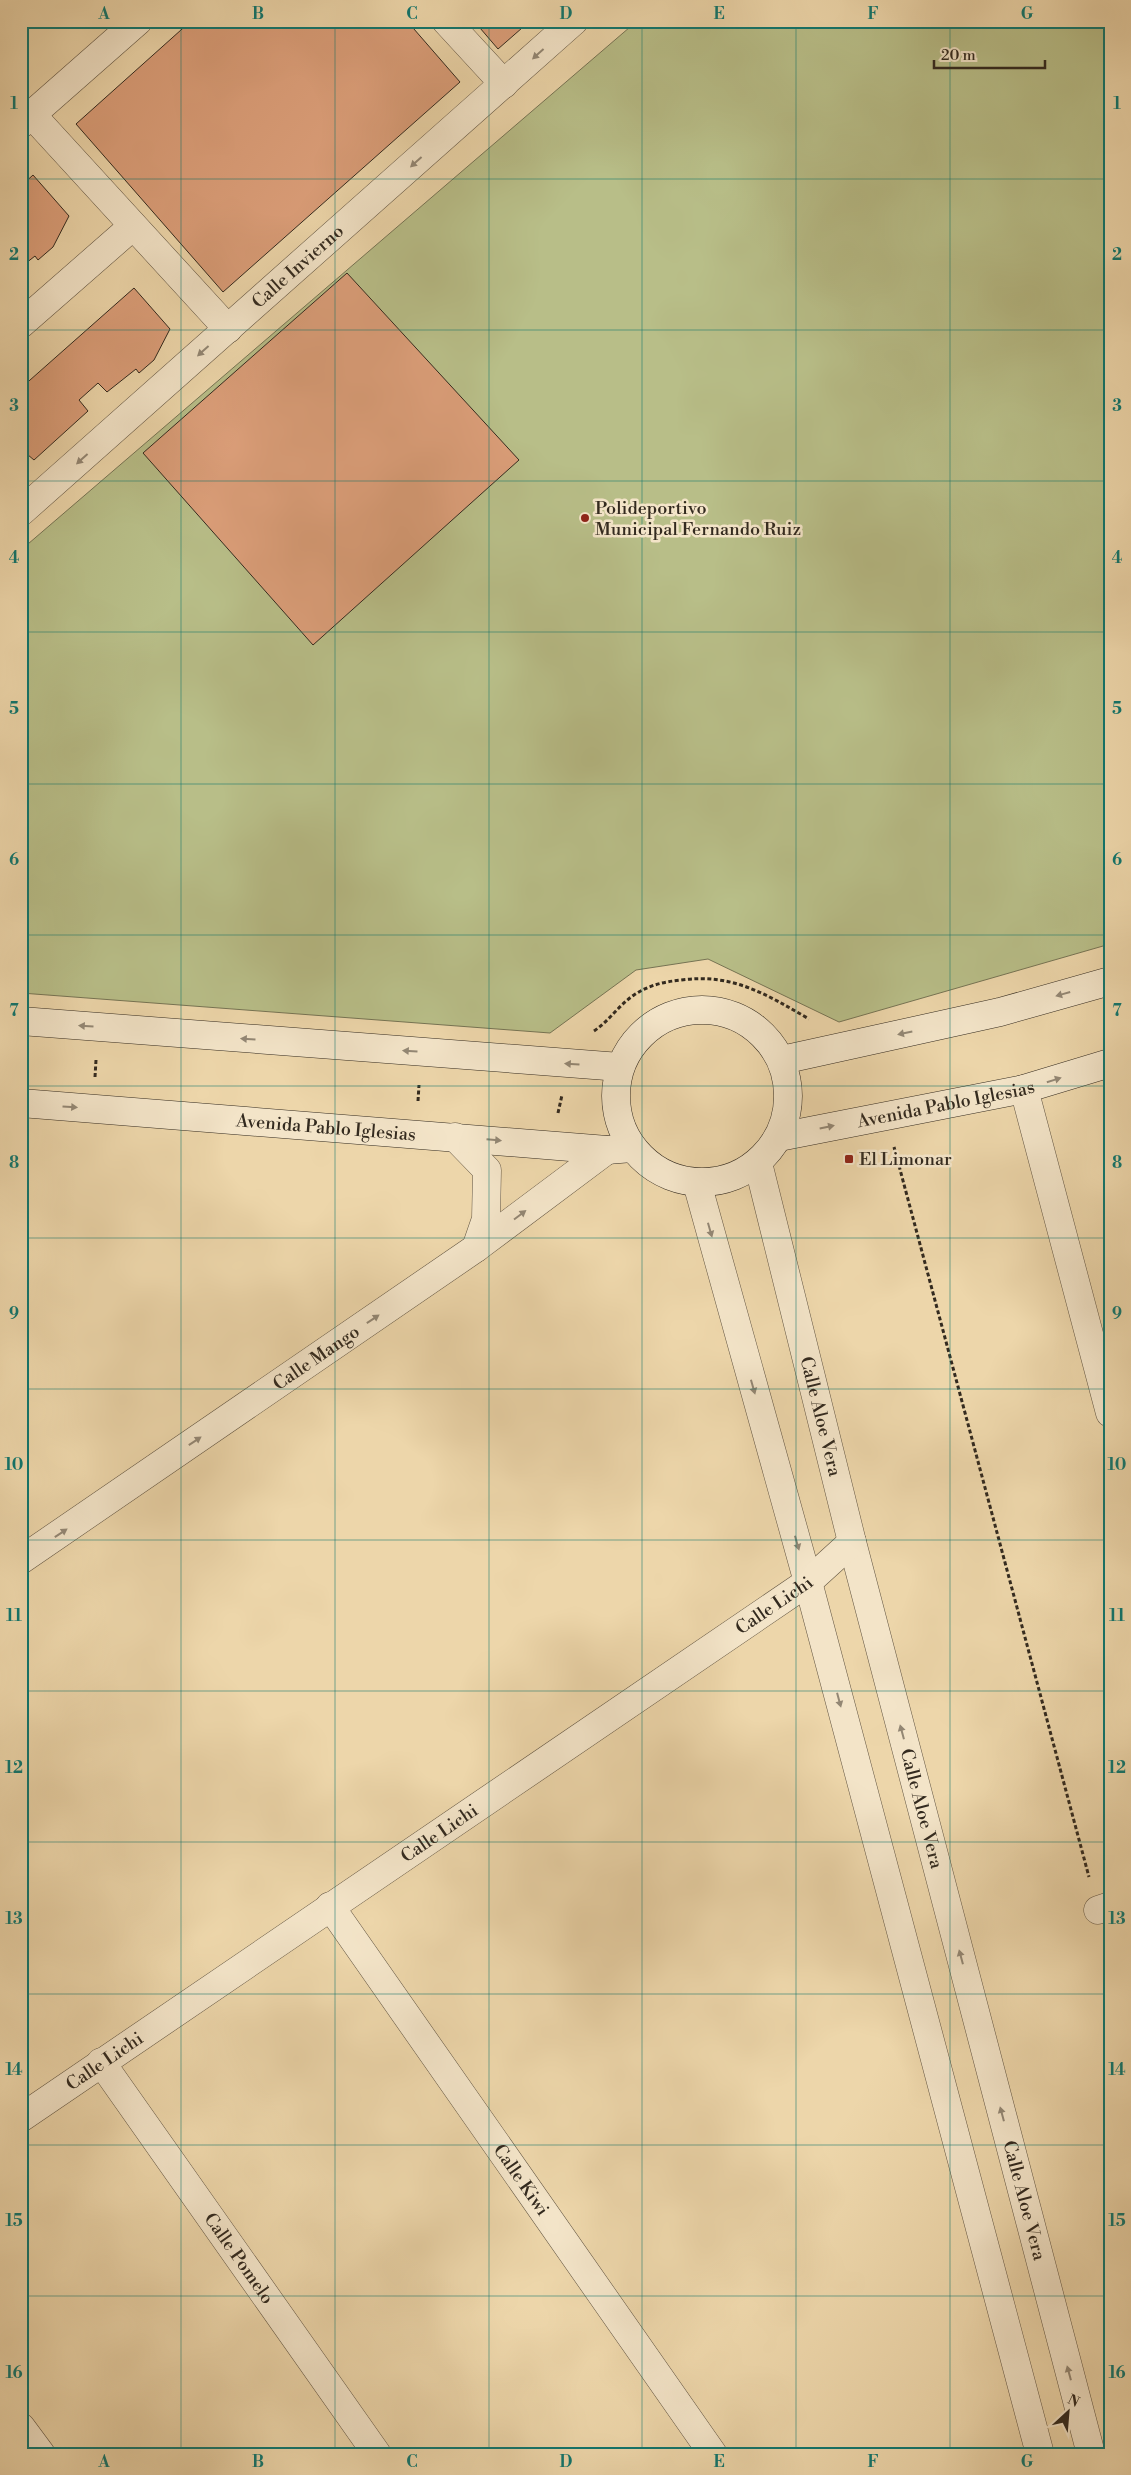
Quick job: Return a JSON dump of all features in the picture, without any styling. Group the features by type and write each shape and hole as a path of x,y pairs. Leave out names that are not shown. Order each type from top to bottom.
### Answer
{"street":[{"path":"138,21 26,119 133,226 228,329"},
{"path":"446,21 504,84"},
{"name":"Calle Invierno","path":"21,512 574,21"},
{"path":"21,324 133,226"},
{"path":"782,1060 1000,1012 1110,981"},
{"path":"699,1010 732,1015 761,1033 782,1060 789,1099 779,1137 758,1164 729,1179 697,1183 660,1172 619,1149 616,1109 620,1067 638,1038 665,1018 699,1010"},
{"path":"21,1022 620,1067"},
{"name":"Avenida Pablo Iglesias","path":"779,1137 1024,1089 1110,1063"},
{"path":"1024,1089 1110,1413"},
{"name":"Avenida Pablo Iglesias","path":"21,1103 619,1149"},
{"path":"455,1136 487,1170 486,1219 476,1248"},
{"name":"Calle Mango","path":"21,1560 619,1149"},
{"name":"Calle Aloe Vera","path":"758,1164 852,1542 1091,2454"},
{"path":"697,1183 808,1582 1040,2454"},
{"name":"Calle Lichi","path":"27,2109 101,2062 808,1582 852,1542"},
{"name":"Calle Kiwi","path":"330,1906 713,2454"},
{"name":"Calle Pomelo","path":"101,2062 377,2454"},
{"path":"21,2426 41,2454"}],"path":[{"path":"94,1109 98,1027"},
{"path":"417,1134 421,1052"},
{"path":"885,1115 1104,1908 1110,1955"}],"green space":[{"name":"Polideportivo Municipal Fernando Ruiz","path":"637,21 1110,21 1110,944 839,1022 708,959 636,970 550,1033 21,993 21,550"}],"building":[{"path":"191,21 407,21 460,82 223,292 76,124"},
{"path":"474,21 530,21 498,49"},
{"path":"33,175 69,216 53,247 38,260 35,256 21,267 21,186"},
{"path":"347,273 519,460 313,645 143,453"},
{"path":"134,288 170,329 154,360 139,373 136,369 107,392 98,383 79,400 88,411 34,460 21,449 21,388"}],"place":[{"name":"Polideportivo Municipal Fernando Ruiz","path":"585,518"},
{"name":"El Limonar","path":"849,1159"}]}
